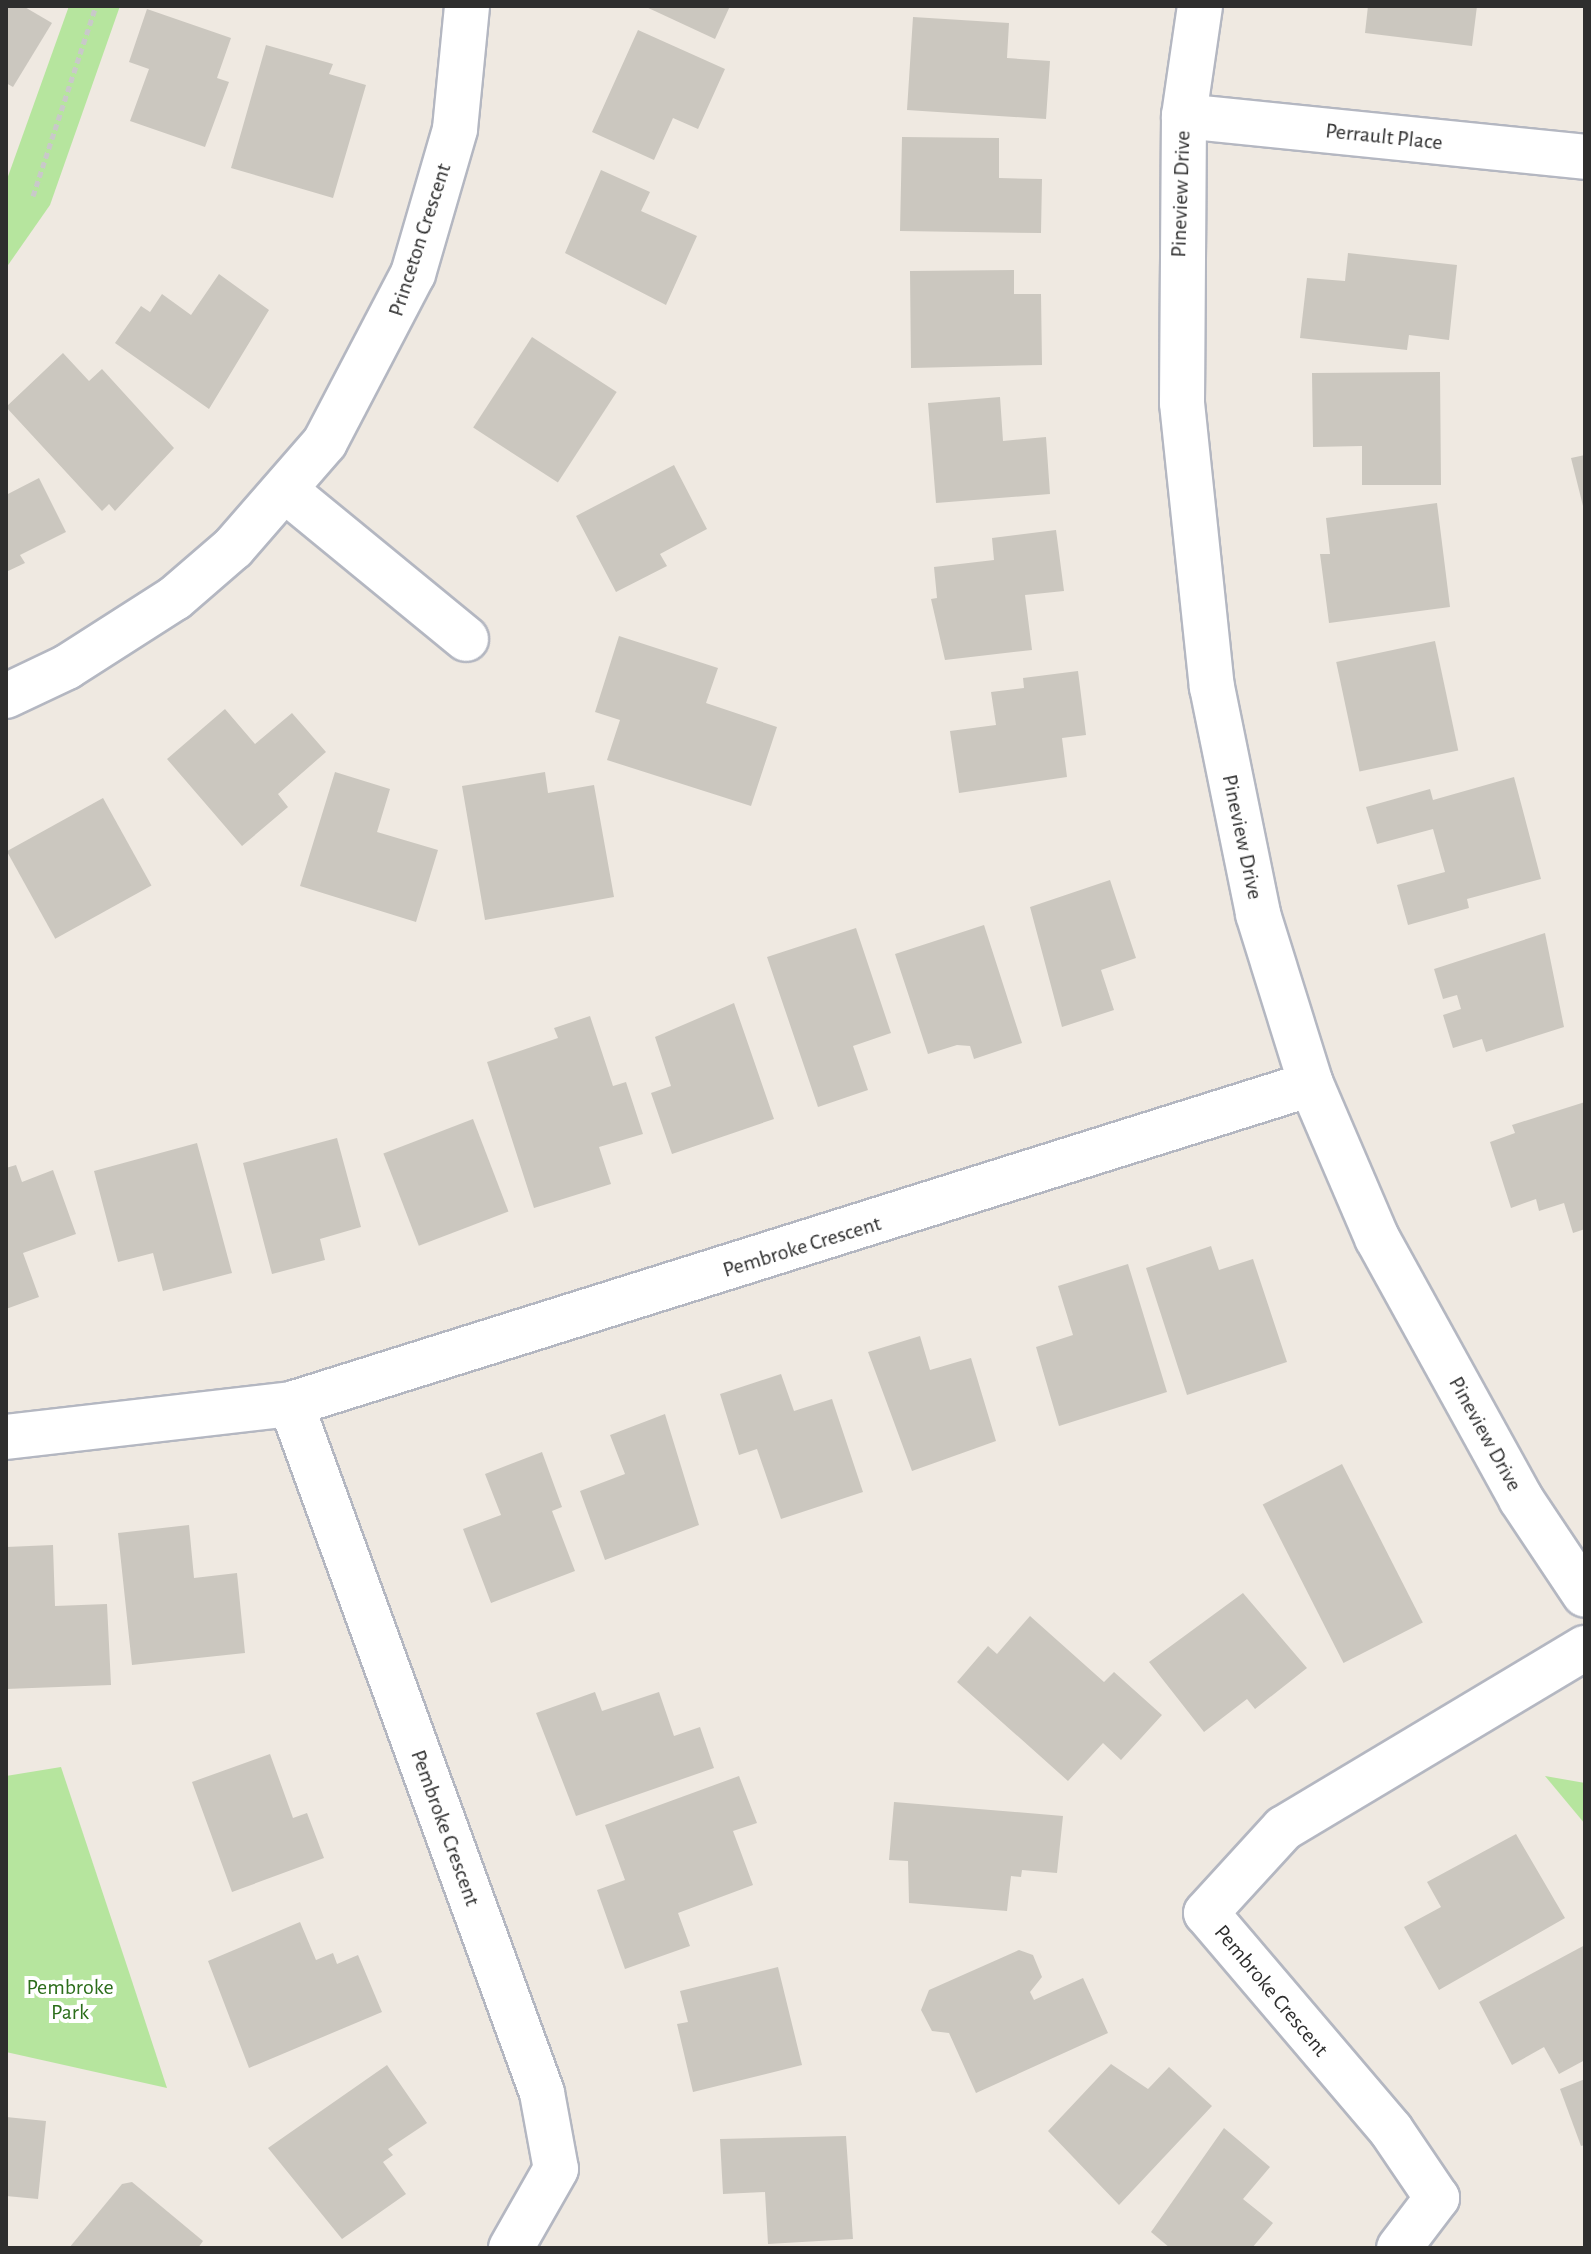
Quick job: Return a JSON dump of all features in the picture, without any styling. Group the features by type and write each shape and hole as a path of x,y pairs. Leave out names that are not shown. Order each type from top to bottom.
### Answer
{"street":[{"name":"Princeton Crescent","path":"6,696 67,667 175,598 286,491 359,389 413,274 455,129 467,6"},
{"name":"Pineview Drive","path":"1200,6 1184,116 1181,355 1195,561 1212,687 1258,914 1311,1084 1377,1238 1521,1499 1585,1595"},
{"name":"Perrault Place","path":"1184,116 1585,157"},
{"path":"286,491 466,639"},
{"name":"Pembroke Crescent","path":"6,1437 291,1404 1311,1084"},
{"name":"Pembroke Crescent","path":"291,1404 542,2093 556,2169 511,2248"},
{"name":"Pembroke Crescent","path":"1399,2248 1437,2198 1391,2130 1206,1913 1284,1828 1585,1648"}],"path":[{"path":"33,196 96,6"}],"green space":[{"path":"69,6 120,6 50,205 6,268 6,182"},
{"name":"Pembroke Park","path":"61,1767 167,2088 6,2052 6,1776"},
{"path":"1545,1776 1585,1783 1585,1824"}],"building":[{"path":"6,6 23,6 52,23 13,87 6,83"},
{"path":"644,6 730,6 715,39"},
{"path":"1368,6 1477,6 1472,46 1365,33"},
{"path":"147,9 231,38 217,78 229,82 205,147 130,121 149,69 129,62"},
{"path":"913,17 1009,23 1007,58 1050,61 1046,119 907,110"},
{"path":"638,30 725,69 698,129 673,118 654,160 592,132"},
{"path":"266,45 333,64 329,74 366,85 333,198 231,168"},
{"path":"902,137 999,138 999,178 1042,179 1041,233 900,231"},
{"path":"601,170 650,192 641,211 697,236 666,305 565,253"},
{"path":"1348,253 1457,265 1449,340 1409,335 1407,350 1300,338 1307,278 1345,281"},
{"path":"1014,270 1014,294 1041,294 1042,365 911,368 910,271"},
{"path":"219,274 269,310 209,409 115,343 141,306 150,312 162,294 191,315"},
{"path":"532,337 617,392 558,483 473,428"},
{"path":"63,353 89,381 102,369 174,448 115,511 109,504 102,511 6,407"},
{"path":"1440,372 1441,485 1362,485 1362,446 1313,447 1312,373"},
{"path":"1000,397 1003,441 1046,437 1050,494 936,503 928,403"},
{"path":"1585,455 1585,509 1584,510 1571,458"},
{"path":"674,465 707,529 660,554 667,566 616,592 576,516"},
{"path":"39,478 66,532 20,555 25,563 6,572 6,495"},
{"path":"1437,503 1450,607 1329,623 1320,554 1330,554 1326,518"},
{"path":"1056,530 1064,591 1025,595 1032,650 945,660 931,599 937,598 934,567 994,560 992,538"},
{"path":"619,636 718,668 706,703 777,727 751,806 607,760 620,720 595,712"},
{"path":"1435,641 1458,751 1359,772 1336,662"},
{"path":"1078,671 1086,735 1062,738 1067,777 959,793 950,731 996,725 991,692 1024,688 1023,678"},
{"path":"225,709 255,744 292,713 326,752 278,794 288,807 242,846 167,759"},
{"path":"335,772 390,789 377,832 438,850 416,922 300,886"},
{"path":"545,772 548,793 594,785 614,897 485,920 462,786"},
{"path":"1514,777 1541,879 1467,899 1469,908 1408,925 1397,885 1445,872 1433,829 1377,844 1366,807 1430,789 1433,800"},
{"path":"103,798 151,885 55,939 7,851"},
{"path":"1110,880 1136,958 1101,970 1114,1010 1062,1027 1030,907"},
{"path":"984,925 1022,1043 974,1059 970,1046 957,1045 928,1054 895,954"},
{"path":"856,928 891,1033 853,1046 868,1090 818,1107 767,957"},
{"path":"1545,933 1564,1027 1486,1052 1482,1039 1453,1048 1443,1015 1461,1009 1457,995 1443,999 1434,969"},
{"path":"734,1003 774,1119 672,1154 651,1093 671,1086 655,1037"},
{"path":"590,1016 613,1086 626,1082 643,1134 599,1147 611,1184 534,1208 487,1062 558,1038 554,1028"},
{"path":"1585,1102 1585,1229 1573,1233 1564,1203 1539,1211 1536,1199 1511,1208 1490,1142 1515,1133 1512,1125"},
{"path":"473,1119 508,1211 419,1246 383,1153"},
{"path":"337,1138 361,1227 320,1239 325,1260 272,1274 243,1163"},
{"path":"197,1143 232,1273 163,1291 153,1253 118,1262 94,1171"},
{"path":"16,1165 22,1182 53,1170 76,1234 23,1253 39,1297 6,1309 6,1168"},
{"path":"1211,1246 1219,1270 1253,1259 1287,1362 1187,1395 1146,1268"},
{"path":"1128,1264 1167,1392 1059,1426 1036,1347 1073,1335 1058,1286"},
{"path":"920,1336 930,1370 971,1358 996,1441 912,1471 868,1352"},
{"path":"781,1374 794,1411 832,1399 863,1492 781,1519 757,1449 739,1455 720,1394"},
{"path":"665,1414 699,1525 605,1560 580,1491 625,1474 610,1435"},
{"path":"542,1452 562,1507 552,1511 575,1571 491,1603 463,1529 501,1515 485,1474"},
{"path":"1342,1464 1423,1623 1344,1663 1263,1504"},
{"path":"189,1525 194,1578 237,1573 245,1653 132,1665 118,1533"},
{"path":"53,1545 55,1606 107,1604 111,1685 6,1689 6,1547"},
{"path":"1243,1593 1307,1668 1255,1709 1247,1699 1204,1732 1149,1662"},
{"path":"1030,1616 1104,1682 1114,1672 1162,1715 1121,1760 1103,1743 1068,1781 957,1682 988,1646 997,1654"},
{"path":"595,1692 602,1711 659,1692 674,1736 700,1727 714,1768 576,1816 536,1713"},
{"path":"270,1754 293,1818 307,1813 324,1858 232,1892 192,1782"},
{"path":"739,1776 757,1823 733,1831 753,1885 678,1913 690,1946 625,1969 597,1890 625,1880 605,1825"},
{"path":"894,1802 1063,1816 1057,1873 1022,1870 1021,1877 1011,1876 1007,1911 909,1903 908,1861 889,1860"},
{"path":"1516,1834 1565,1918 1439,1990 1404,1927 1441,1907 1427,1882"},
{"path":"300,1922 316,1960 333,1953 337,1964 358,1955 382,2012 249,2068 208,1961"},
{"path":"1585,1945 1585,2060 1559,2074 1544,2047 1512,2065 1479,2002"},
{"path":"1019,1950 1033,1955 1042,1977 1030,1992 1034,2000 1083,1978 1108,2033 976,2093 949,2033 932,2031 921,2010 929,1990"},
{"path":"778,1967 802,2065 693,2092 677,2024 688,2022 680,1991"},
{"path":"1111,2064 1148,2089 1169,2067 1212,2106 1119,2205 1048,2131"},
{"path":"387,2065 427,2123 388,2149 393,2155 383,2162 406,2194 342,2239 268,2148"},
{"path":"1585,2079 1585,2145 1581,2146 1560,2089"},
{"path":"6,2117 46,2121 38,2199 6,2196"},
{"path":"1224,2128 1270,2167 1243,2199 1273,2223 1252,2248 1170,2248 1151,2232"},
{"path":"846,2136 853,2239 768,2244 765,2192 723,2194 720,2139"},
{"path":"132,2182 203,2241 198,2248 69,2248 122,2184"}]}
